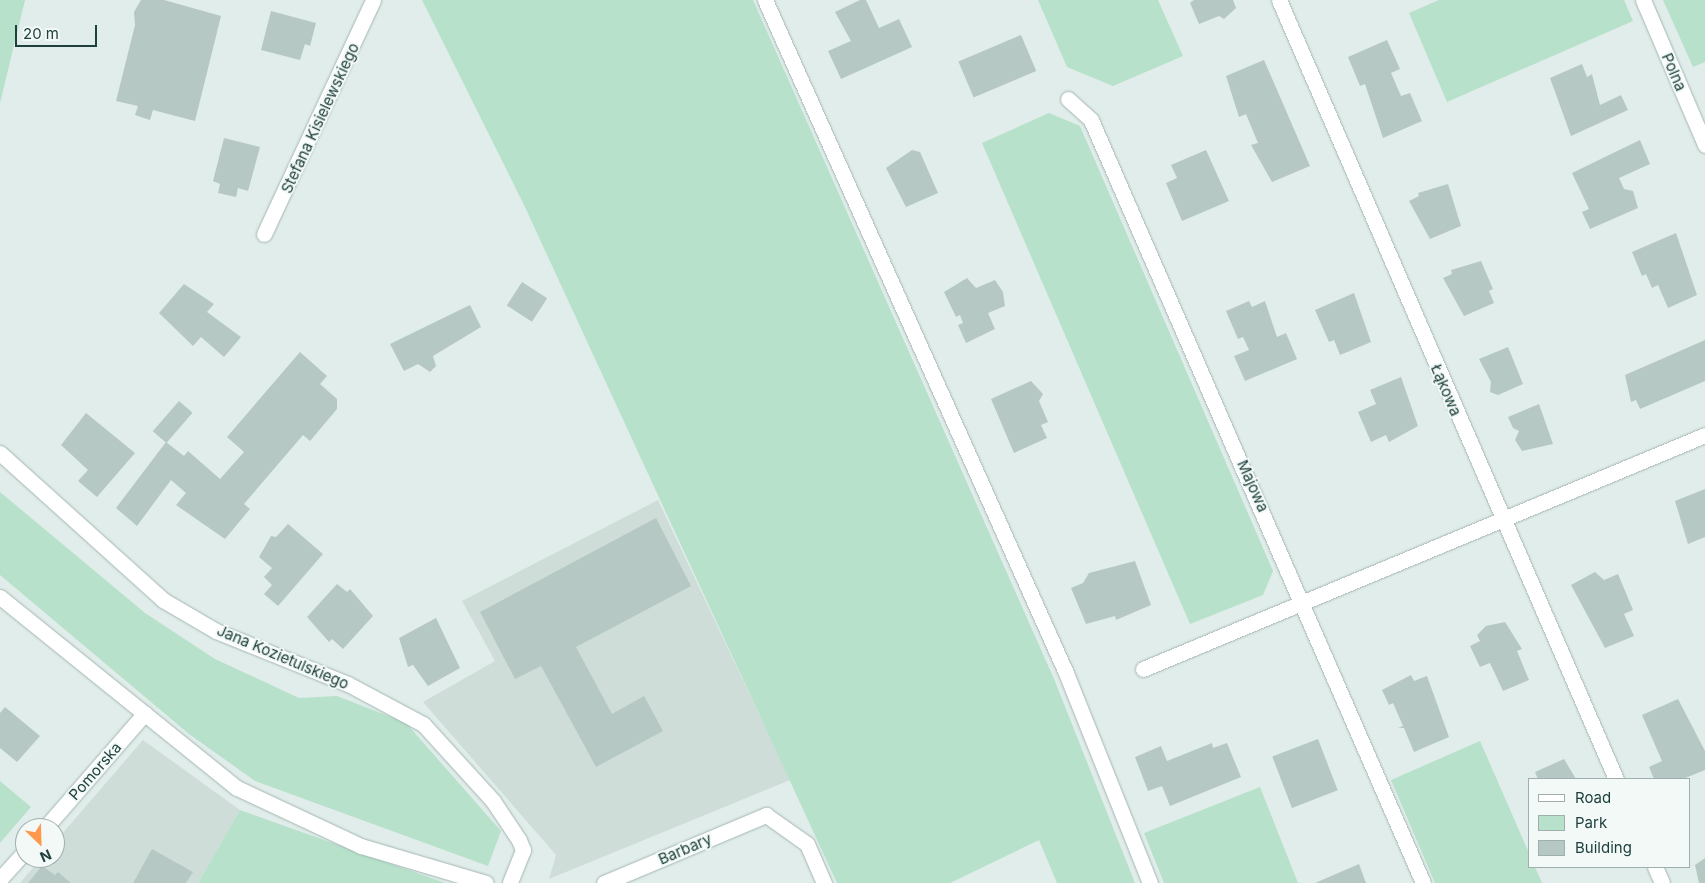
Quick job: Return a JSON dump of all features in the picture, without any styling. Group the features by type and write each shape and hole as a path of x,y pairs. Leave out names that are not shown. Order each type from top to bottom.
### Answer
{"street":[{"name":"Stefana Kisielewskiego","path":"264,234 373,0"},
{"path":"766,0 1066,673 1150,883"},
{"name":"Łąkowa","path":"1279,0 1501,518 1616,778"},
{"name":"Polna","path":"1643,0 1705,145"},
{"name":"Majowa","path":"1068,99 1091,120 1303,600 1423,883"},
{"path":"1143,668 1303,600 1705,435"},
{"name":"Jana Kozietulskiego","path":"0,453 163,600 216,630 348,684 423,724 493,801 519,840 522,856 510,883"},
{"path":"0,598 237,788 361,846 486,883"},
{"name":"Pomorska","path":"54,818 144,713"},
{"name":"Barbary","path":"604,883 766,815 806,844 824,883"},
{"path":"0,879 15,862"},
{"path":"1655,868 1662,883"}],"shaded area":[{"path":"658,500 790,780 549,879 556,855 423,702 495,661 462,601"},
{"path":"143,740 240,810 198,883 20,883 33,868 65,868 65,830"}],"green space":[{"path":"0,0 25,0 0,103"},
{"path":"422,0 753,0 1054,679 1135,883 1057,883 1039,840 950,883 837,883 524,205"},
{"path":"1038,0 1158,0 1183,56 1113,86 1067,67"},
{"path":"1439,0 1624,0 1633,21 1447,102 1409,13"},
{"path":"1663,0 1705,0 1705,62 1693,67"},
{"path":"1049,113 1080,126 1273,571 1263,595 1190,624 982,143"},
{"path":"0,492 145,613 215,659 299,698 337,696 406,723 501,831 488,866 255,781 189,734 0,575"},
{"path":"1480,741 1528,851 1528,868 1535,868 1542,883 1435,883 1391,780"},
{"path":"0,781 31,807 22,818 15,818 15,826 0,843"},
{"path":"1260,787 1298,883 1164,883 1144,833"},
{"path":"240,810 445,883 198,883"}],"building":[{"path":"141,0 164,0 221,16 195,121 153,110 150,120 135,115 138,106 116,101 135,25 134,12"},
{"path":"860,0 866,0 879,28 899,19 912,47 841,79 828,51 851,41 835,12"},
{"path":"1194,0 1233,0 1236,8 1224,19 1219,16 1199,24 1190,3"},
{"path":"271,11 316,23 310,46 305,44 300,60 261,50"},
{"path":"1021,35 1036,71 974,97 958,62"},
{"path":"1387,40 1400,69 1391,73 1401,96 1410,93 1422,121 1383,138 1365,84 1360,86 1348,57"},
{"path":"1264,60 1310,166 1272,182 1251,145 1258,143 1246,114 1239,117 1226,76"},
{"path":"1582,64 1587,77 1592,74 1600,105 1621,95 1628,110 1571,136 1550,78"},
{"path":"224,138 260,147 248,191 238,188 236,197 218,193 220,184 213,181"},
{"path":"1640,140 1650,164 1619,178 1624,189 1633,191 1638,208 1590,229 1582,212 1589,209 1572,173"},
{"path":"912,150 920,152 938,193 906,207 886,168"},
{"path":"1206,150 1229,201 1182,221 1166,183 1177,178 1171,165"},
{"path":"1448,184 1461,226 1430,239 1409,201 1419,196 1418,193"},
{"path":"1676,233 1697,295 1668,308 1658,285 1652,288 1646,274 1642,276 1632,252"},
{"path":"1481,261 1493,289 1489,291 1494,303 1464,316 1443,278 1452,274 1451,270"},
{"path":"967,278 976,288 995,280 1003,292 1005,306 988,313 995,329 966,343 958,325 963,323 960,315 956,317 944,292"},
{"path":"522,282 547,298 532,322 507,305"},
{"path":"184,284 214,304 207,312 241,337 224,357 201,337 193,346 159,313"},
{"path":"1354,293 1371,342 1340,355 1334,340 1329,342 1315,310"},
{"path":"1249,301 1252,307 1265,301 1277,337 1286,333 1297,359 1245,381 1234,356 1249,350 1243,337 1238,339 1226,311"},
{"path":"470,305 481,327 433,356 436,366 430,372 418,364 404,371 390,344"},
{"path":"1705,340 1705,381 1640,409 1636,400 1631,402 1625,375"},
{"path":"1508,347 1523,384 1498,395 1490,392 1491,382 1479,359"},
{"path":"300,352 327,376 320,384 337,399 337,409 310,441 303,435 244,504 250,509 225,539 176,505 186,493 171,480 137,526 116,508 166,442 184,456 188,451 220,479 244,452 227,437"},
{"path":"1401,377 1418,426 1389,442 1386,435 1371,442 1358,412 1376,404 1370,390"},
{"path":"1031,381 1043,394 1039,401 1048,422 1041,425 1047,438 1014,453 991,399"},
{"path":"179,401 193,413 166,443 153,431"},
{"path":"1539,404 1553,444 1522,451 1515,440 1519,431 1513,428 1508,417"},
{"path":"86,413 135,453 97,497 78,481 88,470 61,445"},
{"path":"1705,489 1705,537 1688,544 1675,501"},
{"path":"656,518 691,586 576,647 612,714 644,696 663,731 596,767 541,666 515,679 480,612"},
{"path":"288,524 323,554 278,606 264,594 272,585 264,577 272,568 259,557 271,536 276,537"},
{"path":"1135,561 1151,605 1116,620 1115,616 1086,624 1071,588 1083,583 1089,573"},
{"path":"1595,572 1604,580 1618,574 1633,610 1624,614 1634,636 1605,648 1571,585"},
{"path":"337,584 347,592 350,589 373,616 343,649 332,639 329,642 307,617"},
{"path":"436,618 460,668 428,686 413,665 408,667 399,638"},
{"path":"1505,622 1522,649 1517,651 1529,680 1503,691 1490,663 1480,667 1470,646 1480,641 1477,635 1486,626"},
{"path":"1411,675 1414,681 1427,676 1449,737 1414,752 1404,728 1398,728 1403,726 1393,703 1389,705 1382,690"},
{"path":"1678,699 1705,751 1705,770 1685,778 1654,778 1649,767 1662,761 1642,715"},
{"path":"5,707 40,736 17,762 0,748 0,713"},
{"path":"1318,739 1338,790 1292,808 1272,757"},
{"path":"1212,743 1213,748 1227,743 1241,777 1170,806 1162,786 1148,791 1135,757 1161,746 1167,761"},
{"path":"1564,759 1575,778 1538,778 1535,772"},
{"path":"152,849 193,872 186,883 133,883"},
{"path":"1705,858 1705,883 1699,883 1695,865"},
{"path":"1359,864 1366,883 1315,883"},
{"path":"40,868 45,868 55,875 58,872 71,883 28,883"}]}
